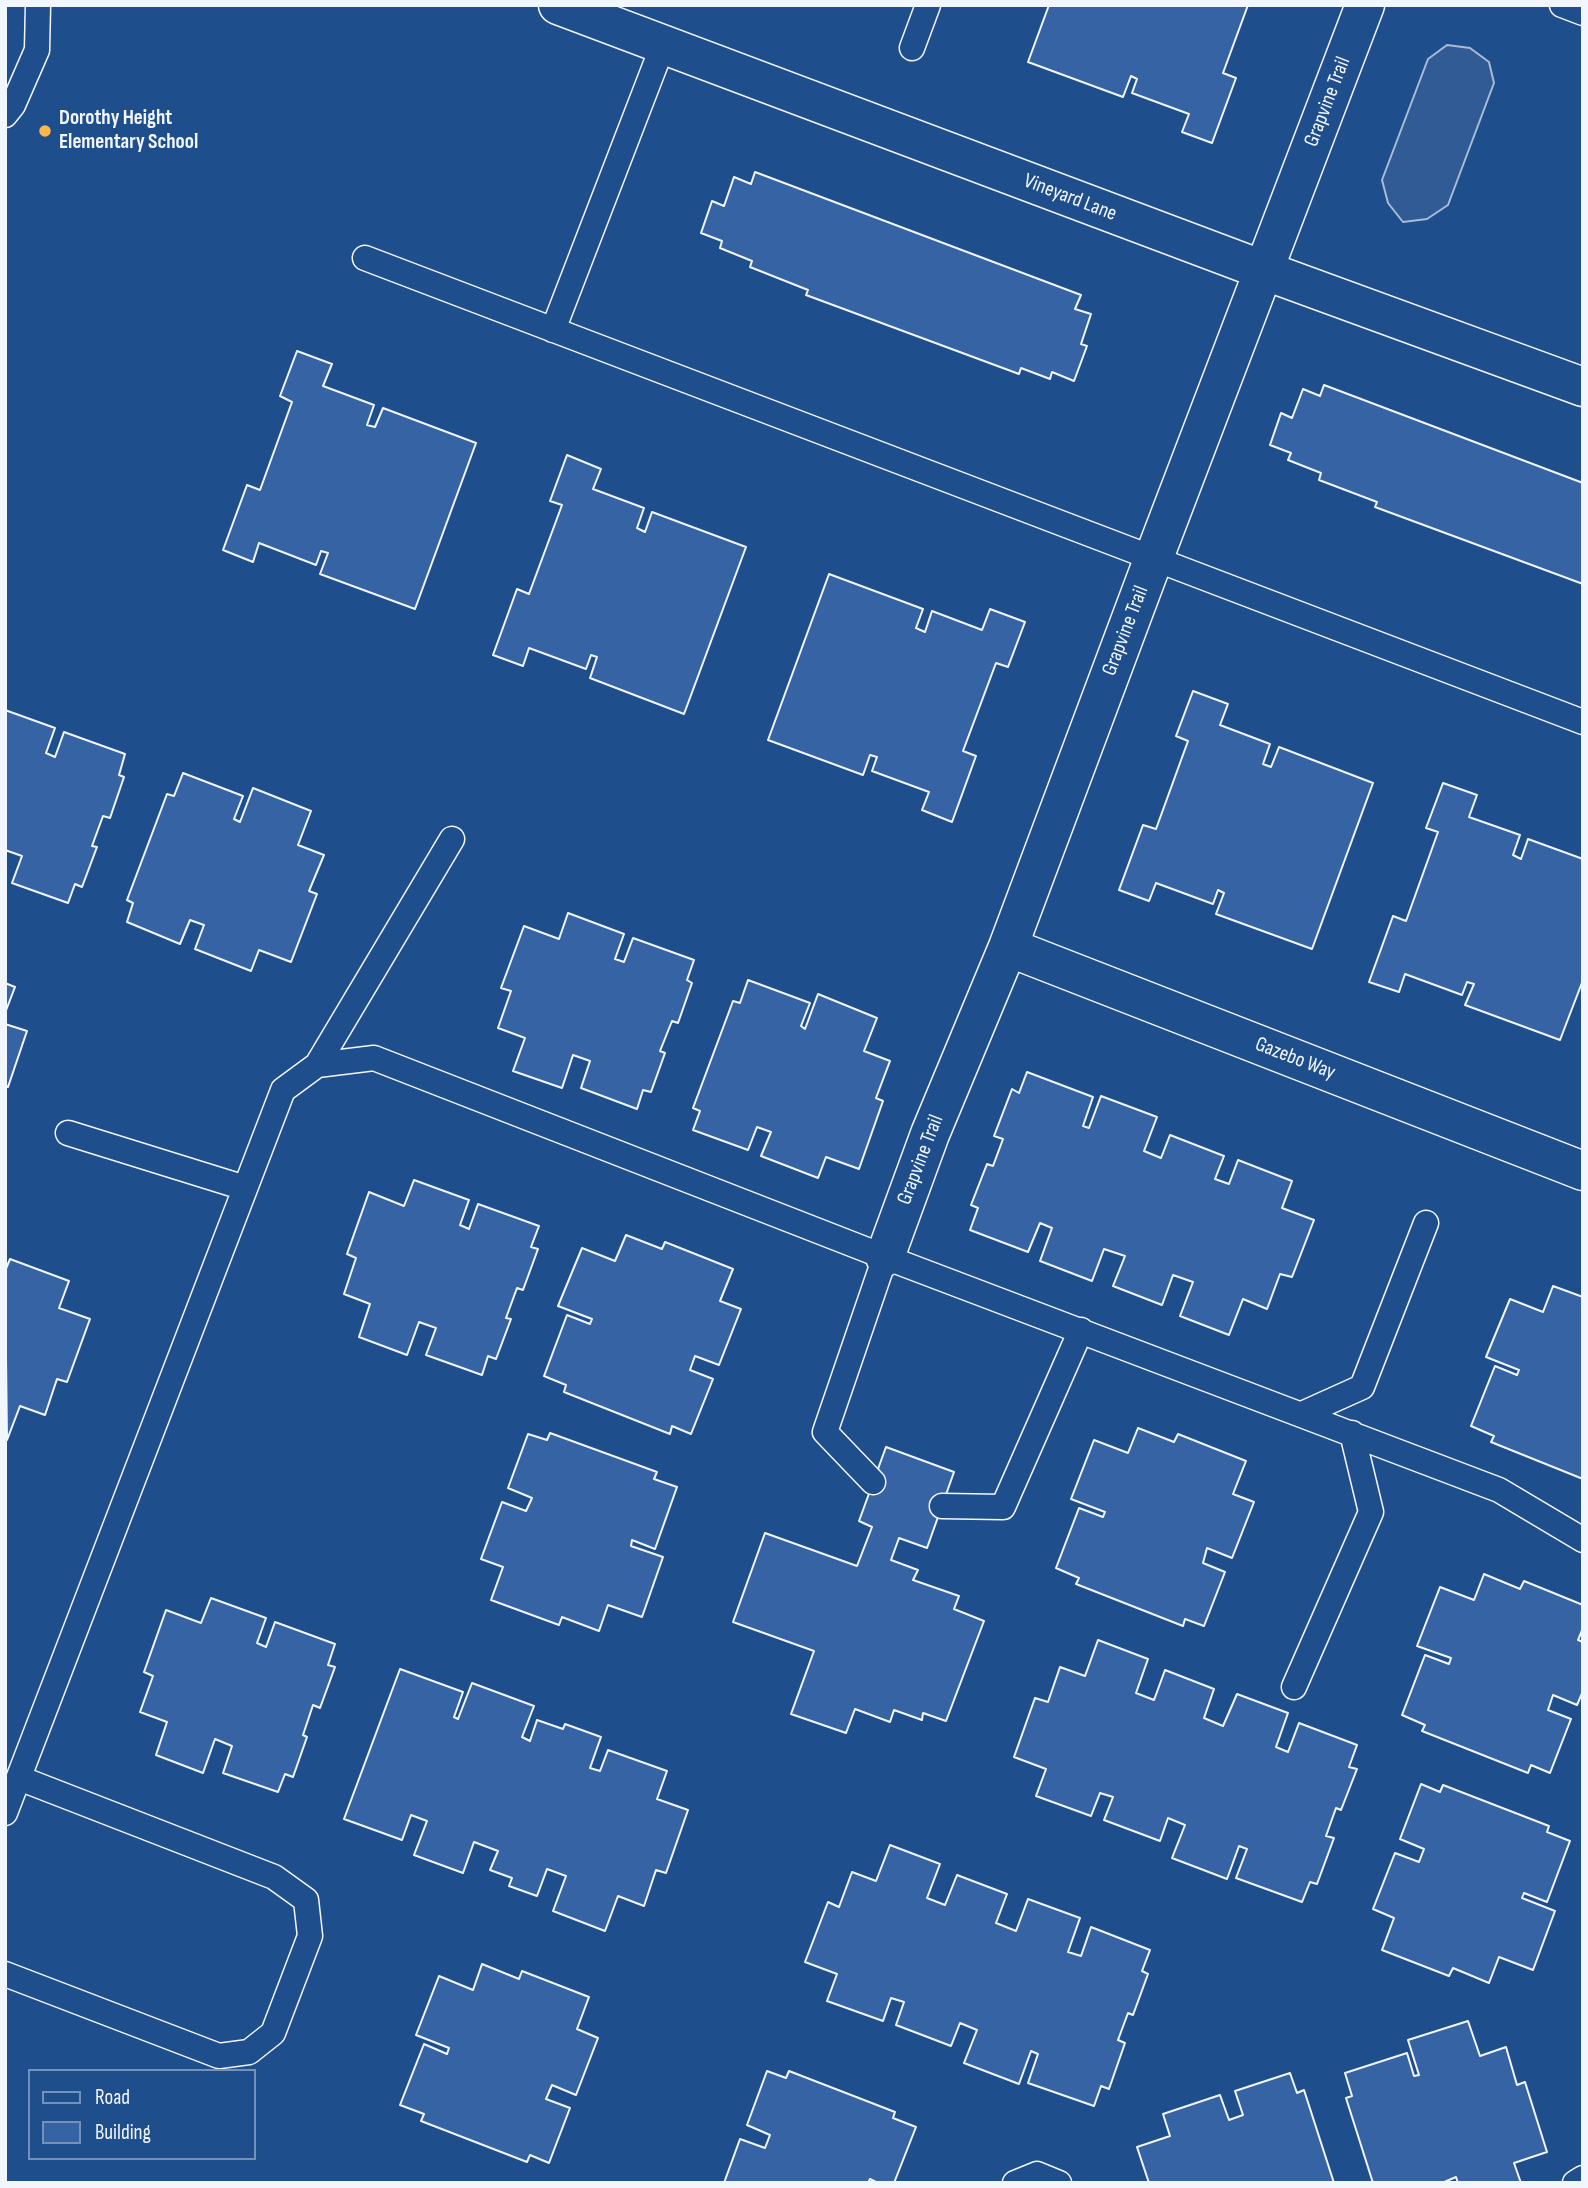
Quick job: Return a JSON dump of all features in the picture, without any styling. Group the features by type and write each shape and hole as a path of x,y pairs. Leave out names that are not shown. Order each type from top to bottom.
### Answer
{"street":[{"name":"Vineyard Lane","path":"558,5 1263,270 1583,387"},
{"name":"Grapvine Trail","path":"886,1257 930,1134 1008,947 1365,5"},
{"name":"Gazebo Way","path":"1008,947 1583,1171"}],"lane":[{"path":"5,115 13,105 37,50 38,5"},
{"path":"912,48 928,5"},
{"path":"1562,5 1583,13"},
{"path":"553,330 663,45"},
{"path":"365,258 1583,722"},
{"path":"5,1813 283,1090 317,1065 452,839"},
{"path":"317,1065 374,1058 886,1257 1499,1490 1583,1540"},
{"path":"68,1133 245,1188"},
{"path":"1302,1414 1362,1387 1426,1223"},
{"path":"873,1482 825,1432 886,1257"},
{"path":"942,1506 1003,1507 1081,1330"},
{"path":"1294,1688 1371,1512 1352,1433"},
{"path":"5,1974 219,2056 248,2052 273,2033 310,1936 306,1900 274,1877 19,1778"},
{"path":"1015,2183 1037,2174 1059,2183"},
{"path":"1575,2183 1583,2178"}],"shaded area":[{"path":"1447,45 1470,48 1489,62 1494,83 1448,205 1427,219 1403,222 1388,203 1382,180 1428,59"}],"building":[{"path":"1049,5 1248,5 1223,73 1236,78 1212,143 1182,132 1189,114 1132,93 1137,79 1131,76 1123,97 1028,62"},
{"path":"755,172 1081,295 1075,309 1091,314 1081,344 1087,346 1074,381 1052,372 1050,379 1021,368 1019,374 806,295 808,290 750,267 752,261 720,248 722,241 701,233 712,201 724,206 734,177 751,184"},
{"path":"297,351 332,364 323,386 374,405 367,425 375,427 383,408 476,443 415,609 320,574 328,553 321,551 316,565 259,543 253,562 223,550 247,485 260,490 292,402 280,396"},
{"path":"1324,385 1583,483 1583,584 1375,507 1377,502 1319,480 1321,473 1288,460 1291,453 1270,445 1281,413 1292,418 1303,389 1320,396"},
{"path":"567,455 601,469 593,489 644,508 637,528 645,532 652,512 746,547 684,714 590,678 597,657 591,655 586,669 529,648 523,666 493,655 517,589 529,594 562,505 550,501"},
{"path":"829,574 923,609 916,628 925,632 932,611 982,630 990,609 1025,622 1008,667 996,663 963,751 976,756 952,822 922,810 929,792 872,771 877,757 870,755 863,775 768,740"},
{"path":"1193,691 1228,704 1220,725 1270,744 1263,764 1271,767 1279,747 1373,783 1312,949 1216,914 1224,893 1218,890 1213,904 1156,883 1149,901 1119,890 1143,825 1156,829 1188,741 1176,736"},
{"path":"5,710 55,728 46,753 55,757 64,732 125,754 119,775 124,777 110,818 103,816 92,846 97,847 82,887 75,884 68,903 12,883 22,856 5,850"},
{"path":"183,773 243,796 234,819 240,822 253,788 311,811 298,845 324,855 309,891 317,894 291,962 259,950 251,971 195,949 204,925 190,920 180,944 127,922 133,903 127,900 167,794 174,796"},
{"path":"1443,783 1477,795 1469,817 1520,835 1513,855 1521,859 1528,839 1583,859 1583,980 1560,1040 1465,1005 1474,984 1467,982 1462,995 1405,974 1399,992 1369,982 1393,916 1406,921 1438,832 1426,828"},
{"path":"568,913 624,934 615,959 624,962 633,938 694,960 687,980 692,983 678,1023 672,1021 660,1051 665,1053 651,1092 643,1090 637,1109 581,1088 590,1061 573,1055 562,1088 513,1071 525,1038 498,1028 511,991 501,988 524,926 559,939"},
{"path":"748,980 810,1003 801,1026 805,1029 818,994 877,1018 864,1051 890,1061 876,1098 883,1101 859,1169 826,1157 818,1178 761,1156 771,1132 757,1127 748,1150 693,1130 700,1111 693,1108 733,1001 740,1003"},
{"path":"5,983 15,987 5,1013"},
{"path":"5,1024 27,1031 8,1087 5,1086"},
{"path":"1027,1072 1093,1097 1083,1126 1089,1128 1101,1096 1157,1117 1144,1151 1161,1158 1170,1135 1224,1156 1215,1179 1229,1184 1238,1160 1292,1181 1282,1208 1314,1220 1292,1277 1280,1274 1267,1309 1243,1299 1229,1335 1180,1316 1193,1282 1173,1275 1162,1305 1113,1286 1125,1256 1104,1249 1092,1281 1040,1261 1052,1228 1040,1223 1028,1252 970,1230 978,1208 971,1205 987,1164 993,1166 1003,1139 994,1136 1012,1089 1019,1093"},
{"path":"414,1180 469,1200 460,1225 469,1229 478,1204 539,1226 531,1247 538,1249 523,1290 517,1288 506,1318 511,1319 496,1359 488,1356 482,1375 426,1355 436,1328 419,1322 407,1355 359,1337 370,1304 344,1294 356,1258 347,1254 369,1192 404,1206"},
{"path":"626,1235 662,1249 665,1242 733,1269 720,1301 741,1309 719,1365 695,1356 690,1370 713,1379 691,1434 672,1426 670,1434 564,1392 566,1385 544,1376 567,1315 590,1324 592,1319 558,1306 582,1248 615,1261"},
{"path":"10,1259 69,1281 59,1308 90,1319 67,1382 57,1379 45,1415 20,1406 7,1440 5,1271"},
{"path":"1553,1286 1583,1297 1583,1479 1491,1442 1494,1436 1471,1426 1495,1366 1517,1375 1519,1370 1486,1357 1510,1299 1543,1312"},
{"path":"1138,1428 1174,1442 1178,1434 1246,1461 1233,1494 1254,1502 1232,1558 1207,1548 1203,1563 1225,1572 1204,1626 1185,1619 1183,1626 1076,1584 1079,1578 1056,1568 1079,1508 1103,1517 1105,1512 1071,1499 1094,1440 1128,1453"},
{"path":"550,1433 657,1472 654,1479 677,1487 655,1549 632,1540 631,1546 663,1557 642,1617 608,1605 599,1631 562,1617 559,1625 491,1600 503,1567 481,1559 502,1502 526,1511 532,1498 508,1488 528,1434 547,1440"},
{"path":"886,1447 954,1472 927,1548 899,1538 891,1560 918,1570 913,1580 959,1596 954,1609 984,1621 946,1721 923,1713 922,1720 894,1710 890,1722 855,1709 846,1733 791,1714 814,1651 733,1622 765,1533 857,1566 872,1527 859,1521"},
{"path":"1484,1574 1520,1589 1524,1581 1583,1605 1583,1628 1578,1640 1583,1642 1583,1691 1577,1705 1553,1695 1548,1710 1571,1719 1550,1773 1531,1765 1528,1773 1422,1731 1425,1725 1402,1715 1425,1655 1449,1664 1451,1658 1417,1646 1440,1587 1474,1600"},
{"path":"211,1598 266,1618 257,1643 266,1647 275,1622 335,1644 328,1665 335,1667 320,1708 313,1705 303,1735 307,1737 293,1777 285,1774 278,1792 223,1773 232,1746 215,1739 203,1773 156,1755 167,1722 140,1712 153,1676 144,1672 166,1610 201,1623"},
{"path":"1098,1640 1148,1659 1136,1693 1154,1700 1165,1670 1214,1689 1204,1718 1223,1726 1237,1694 1288,1713 1276,1747 1288,1752 1299,1723 1357,1745 1349,1767 1357,1769 1341,1810 1336,1808 1326,1836 1334,1838 1317,1884 1310,1882 1302,1902 1236,1878 1247,1849 1239,1846 1227,1879 1172,1858 1185,1825 1168,1818 1160,1841 1104,1820 1113,1797 1100,1793 1091,1816 1036,1796 1046,1769 1014,1757 1035,1698 1048,1702 1060,1667 1085,1676"},
{"path":"400,1669 463,1692 454,1717 458,1719 472,1683 534,1706 522,1737 530,1741 537,1720 563,1729 565,1724 601,1737 590,1768 600,1771 608,1750 667,1771 657,1799 688,1810 666,1873 656,1870 644,1906 618,1896 605,1931 553,1911 566,1876 547,1869 537,1896 509,1886 512,1878 490,1870 498,1851 474,1842 463,1873 414,1855 427,1821 411,1815 402,1840 344,1819"},
{"path":"1421,1784 1440,1792 1443,1785 1549,1826 1547,1832 1570,1841 1547,1902 1524,1893 1522,1898 1555,1911 1533,1970 1499,1957 1489,1983 1453,1968 1449,1976 1382,1950 1394,1918 1373,1909 1395,1853 1419,1862 1424,1849 1400,1839"},
{"path":"890,1845 940,1864 927,1898 945,1905 957,1875 1007,1894 996,1923 1016,1931 1028,1899 1080,1918 1068,1952 1081,1956 1091,1927 1150,1950 1142,1971 1148,1974 1133,2015 1128,2013 1118,2040 1125,2043 1109,2089 1101,2086 1094,2106 1028,2083 1038,2054 1031,2051 1019,2084 964,2063 977,2030 960,2023 951,2046 896,2025 904,2002 891,1998 883,2021 827,2001 837,1974 805,1962 828,1902 839,1907 852,1872 876,1881"},
{"path":"482,1964 519,1979 522,1971 589,1997 577,2029 598,2038 576,2095 552,2085 546,2099 570,2108 549,2163 530,2155 527,2162 421,2121 424,2114 400,2105 424,2044 447,2054 449,2048 416,2035 439,1976 473,1990"},
{"path":"1468,2021 1480,2056 1506,2047 1517,2085 1525,2082 1547,2152 1514,2163 1521,2183 1458,2183 1456,2177 1442,2183 1373,2183 1346,2098 1352,2096 1345,2073 1407,2053 1414,2076 1419,2075 1408,2040"},
{"path":"767,2071 786,2078 789,2071 895,2112 893,2118 916,2127 894,2183 878,2183 870,2179 868,2183 724,2183 740,2139 765,2148 770,2135 747,2125"},
{"path":"1290,2073 1297,2093 1304,2090 1334,2183 1149,2183 1137,2147 1170,2136 1163,2114 1220,2095 1229,2120 1243,2115 1235,2091"}],"place":[{"name":"Dorothy Height Elementary School","path":"45,131"}]}
